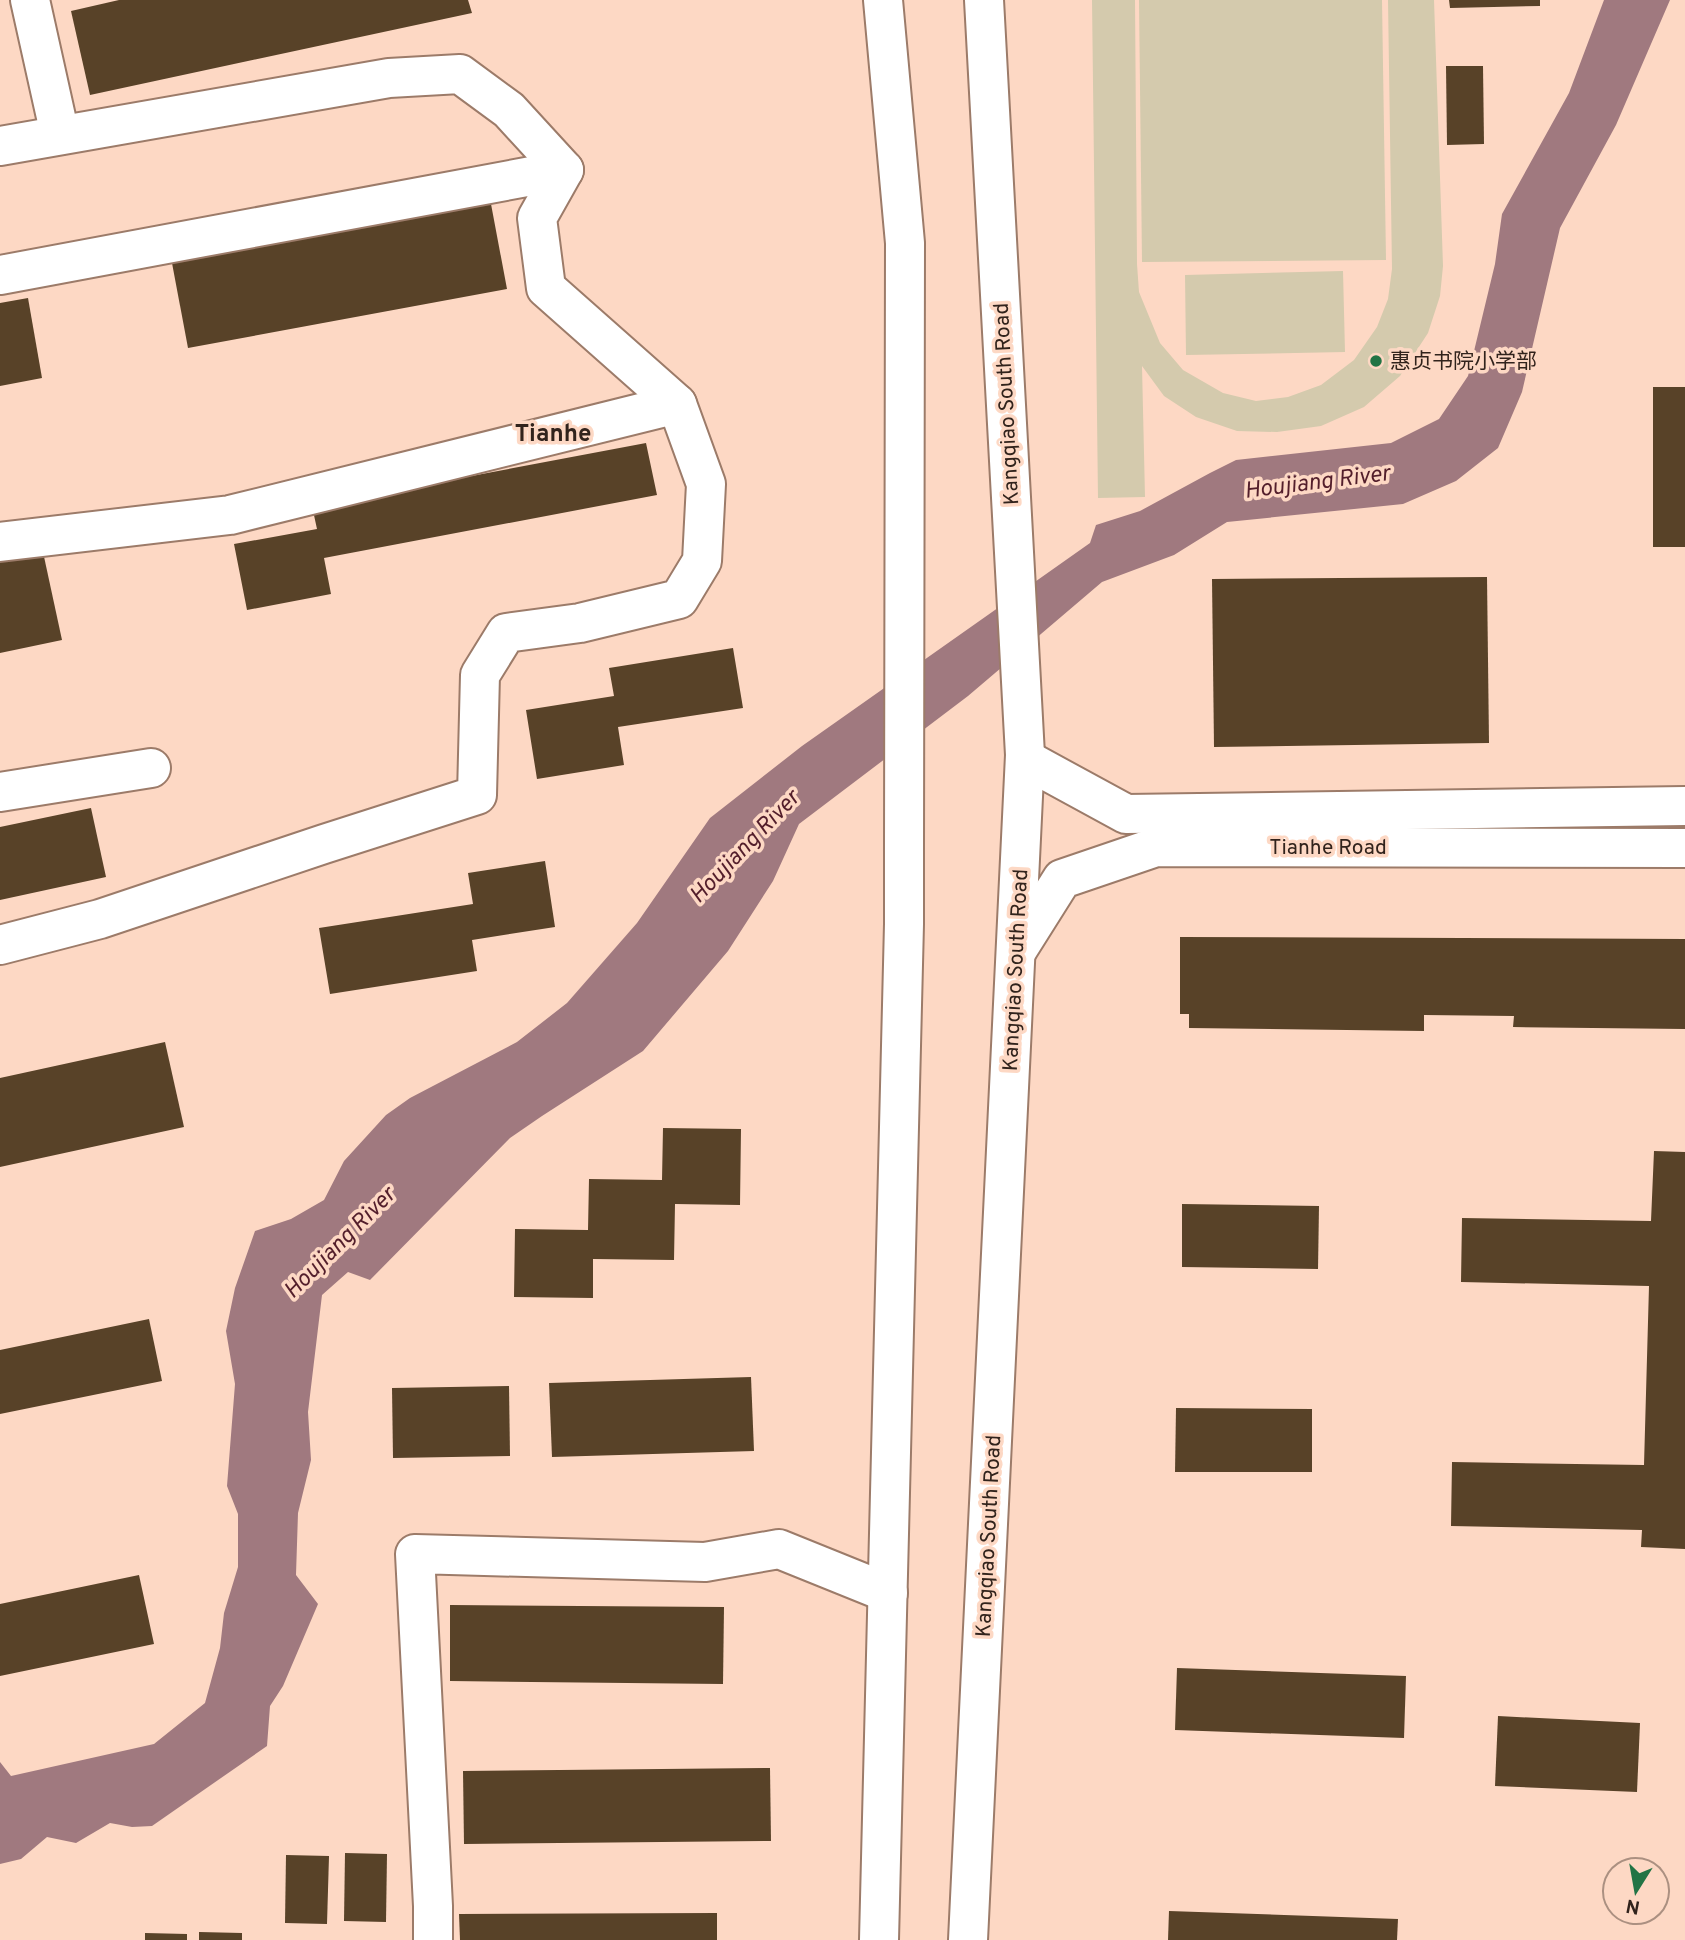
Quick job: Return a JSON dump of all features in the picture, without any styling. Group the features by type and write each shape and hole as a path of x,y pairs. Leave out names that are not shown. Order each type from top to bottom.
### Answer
{"main road":[{"path":"30,0 60,135"},
{"path":"879,1940 904,851 905,567 905,243 883,0"},
{"name":"Kangqiao South Road","path":"968,1940 1025,757 984,0"},
{"path":"0,145 389,78 460,74 509,110 564,170"},
{"path":"0,275 564,170"},
{"path":"0,945 100,919 477,795 480,675 506,633 580,623 679,599 702,561 706,484 677,404 546,288 537,218 564,170"},
{"path":"0,542 230,515 677,404"},
{"name":"Tianhe Road","path":"1025,757 1126,814 1685,806"},
{"path":"0,793 150,768"},
{"name":"Tianhe Road","path":"1016,952 1062,879 1156,847 1685,848"},
{"path":"433,1940 415,1554 705,1562 779,1549 888,1593"}],"shaded area":[{"path":"1092,0 1135,0 1139,292 1160,343 1183,370 1223,393 1256,401 1288,397 1321,385 1354,360 1377,327 1388,299 1392,269 1388,0 1434,0 1443,266 1440,296 1428,333 1400,376 1364,407 1321,426 1277,432 1237,431 1196,417 1164,396 1142,366 1145,497 1098,498"},
{"path":"1139,0 1382,0 1386,260 1142,262"},
{"path":"1343,271 1345,352 1186,355 1185,275"}],"water":[{"name":"Houjiang River","path":"1604,0 1670,0 1616,125 1560,228 1522,392 1498,448 1456,481 1403,504 1227,522 1174,555 1102,582 968,696 799,824 773,881 728,951 643,1051 510,1138 370,1280 348,1272 322,1295 308,1412 311,1460 298,1513 296,1575 318,1604 283,1686 270,1706 267,1746 152,1826 132,1827 110,1823 76,1843 47,1837 21,1859 0,1864 0,1762 11,1776 154,1744 205,1703 220,1648 224,1613 238,1567 238,1514 227,1486 235,1384 226,1331 235,1288 255,1231 291,1219 324,1200 344,1161 386,1115 410,1098 517,1042 567,1003 637,923 710,818 802,746 1090,543 1096,525 1140,511 1236,460 1391,443 1439,419 1468,376 1495,264 1502,214 1569,93"}],"building":[{"path":"119,0 468,0 472,13 90,95 71,11"},
{"path":"1449,0 1540,0 1540,6 1450,8"},
{"path":"1446,66 1483,66 1484,144 1447,145"},
{"path":"491,204 507,289 188,348 172,263"},
{"path":"28,298 42,378 0,386 0,303"},
{"path":"1653,387 1685,387 1685,547 1653,547"},
{"path":"646,443 657,495 324,558 331,594 247,610 234,544 317,529 312,506"},
{"path":"43,552 62,640 0,653 0,561"},
{"path":"1487,577 1489,743 1214,747 1212,579"},
{"path":"733,648 743,708 618,727 624,765 537,779 526,710 614,696 609,668"},
{"path":"91,808 106,877 0,900 0,827"},
{"path":"545,861 555,927 472,940 477,971 330,994 319,928 473,904 468,873"},
{"path":"1180,937 1685,939 1685,1029 1513,1027 1514,1016 1424,1015 1424,1031 1189,1028 1189,1014 1180,1014"},
{"path":"165,1042 184,1127 0,1167 0,1078"},
{"path":"663,1128 741,1129 740,1205 675,1204 674,1260 593,1259 593,1298 514,1297 515,1229 588,1230 589,1179 662,1180"},
{"path":"1654,1151 1685,1152 1685,1549 1641,1547 1642,1530 1451,1526 1452,1462 1644,1465 1649,1286 1461,1282 1462,1218 1651,1221"},
{"path":"1182,1204 1319,1206 1318,1269 1182,1267"},
{"path":"149,1319 162,1381 0,1414 0,1350"},
{"path":"751,1377 754,1451 552,1457 549,1383"},
{"path":"509,1386 510,1456 393,1458 392,1388"},
{"path":"1176,1408 1312,1409 1312,1472 1175,1472"},
{"path":"139,1575 154,1644 0,1676 0,1604"},
{"path":"450,1605 724,1607 723,1684 450,1681"},
{"path":"1177,1668 1406,1676 1404,1738 1175,1730"},
{"path":"1498,1716 1640,1723 1637,1792 1495,1786"},
{"path":"770,1768 771,1841 464,1844 463,1771"},
{"path":"345,1853 387,1854 386,1922 344,1921"},
{"path":"286,1855 329,1856 327,1924 285,1923"},
{"path":"1169,1911 1398,1919 1397,1940 1168,1940"},
{"path":"717,1913 717,1940 460,1940 459,1914"},
{"path":"199,1932 242,1933 242,1940 199,1940"},
{"path":"145,1933 187,1934 187,1940 145,1940"}],"place":[{"name":"惠贞书院小学部","path":"1376,361"}],"district":[{"name":"Tianhe","path":"553,433"}]}
